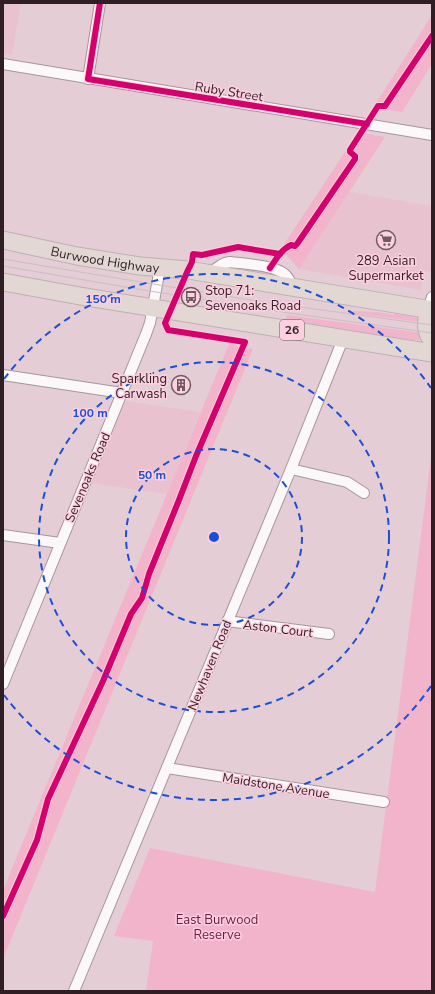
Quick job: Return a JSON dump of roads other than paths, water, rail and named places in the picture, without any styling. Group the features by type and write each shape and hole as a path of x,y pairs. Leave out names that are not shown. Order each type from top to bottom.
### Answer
{"highway":[{"name":"Burwood Highway","path":"3,240 77,256 140,266 188,270 290,287 431,305"},
{"name":"26","path":"3,282 432,353"},
{"path":"431,305 426,324 429,336 432,340"}],"street":[{"path":"88,79 100,3"},
{"name":"Ruby Street","path":"3,64 432,135"},
{"name":"Sevenoaks Road","path":"3,684 149,326 160,268"},
{"name":"Newhaven Road","path":"74,991 343,339"},
{"path":"3,375 122,393"},
{"path":"290,468 347,482 364,493"},
{"path":"3,535 60,543"},
{"name":"Aston Court","path":"227,621 329,634"},
{"name":"Maidstone Avenue","path":"167,768 384,802"}],"tram line":[{"path":"3,259 263,302 432,325"},
{"path":"3,266 289,313 432,333"}],"place":[{"name":"289 Asian Supermarket","path":"386,240"},
{"name":"Stop 71: Sevenoaks Road","path":"191,297"},
{"name":"Sparkling Carwash","path":"181,385"}],"park label":[{"name":"East Burwood Reserve","path":"217,926"}]}
